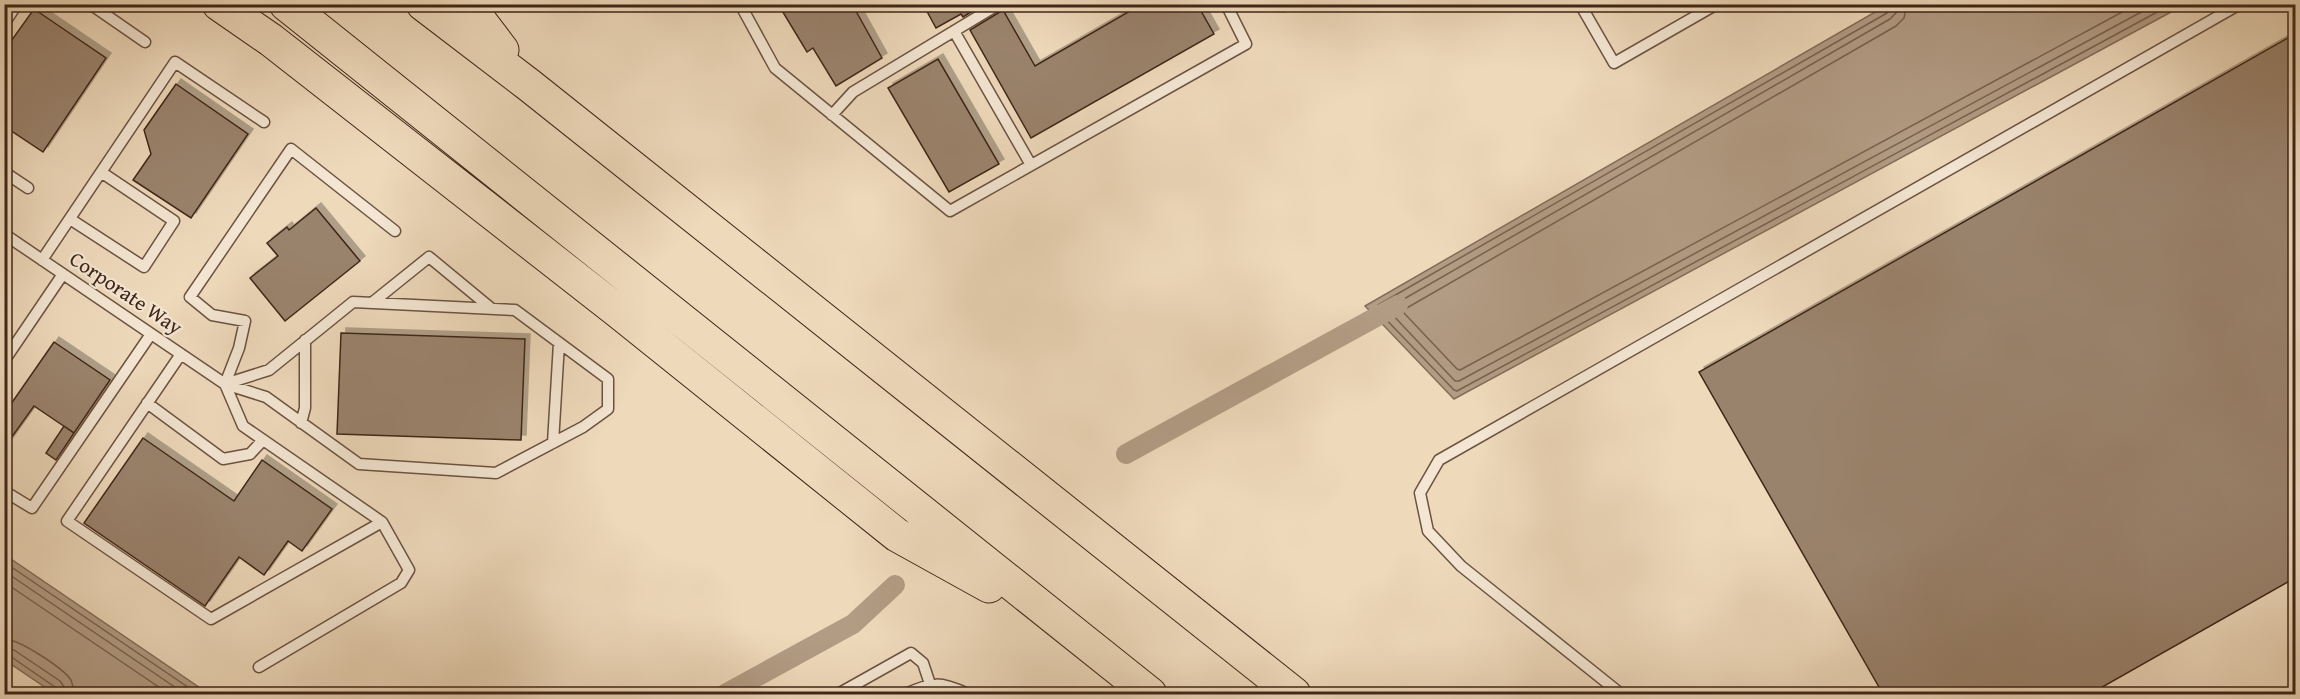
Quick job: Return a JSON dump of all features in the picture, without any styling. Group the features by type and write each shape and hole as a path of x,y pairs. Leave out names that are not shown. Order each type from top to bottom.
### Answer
{"highway":[{"path":"219,4 271,40 365,113 897,534 1070,630"},
{"path":"286,4 1150,694"},
{"path":"423,4 529,85 1294,694"},
{"path":"468,4 529,85"}],"lane":[{"path":"4,24 17,4"},
{"path":"90,4 145,42"},
{"path":"741,4 775,68 950,211 1246,44 1226,4"},
{"path":"832,115 853,92 999,4"},
{"path":"1580,4 1614,63 1717,4"},
{"path":"1621,694 1461,566 1428,531 1420,493 1439,460 2240,4"},
{"path":"954,31 1031,165"},
{"path":"42,260 175,62 264,122"},
{"path":"260,667 401,583 409,570 381,522 243,426 225,384 239,348 245,321 212,315 190,297 291,149 395,231"},
{"path":"4,171 28,188"},
{"path":"70,219 144,267 174,221 101,172"},
{"name":"Corporate Way","path":"4,234 225,384 266,397 359,464 496,473 554,443"},
{"path":"373,302 429,257 492,309"},
{"path":"4,361 63,274"},
{"path":"225,384 269,370 352,302 515,310 608,380 608,409 583,427 554,443"},
{"path":"4,491 32,508 151,334"},
{"path":"301,423 305,408 305,340"},
{"path":"554,443 559,343"},
{"path":"181,354 66,521 211,619 381,522"},
{"path":"147,403 223,459 250,454 263,440"},
{"path":"838,694 911,653 924,663 930,684"},
{"path":"905,694 930,684 952,687 968,694"}],"water":[{"path":"1889,4 2184,5 1454,399 1365,306"},
{"path":"4,555 209,694 55,694 5,660"}],"building":[{"path":"778,4 852,4 882,58 836,86 813,48 807,52"},
{"path":"923,4 984,4 963,17 961,14 936,28"},
{"path":"1142,4 1197,4 1214,34 1031,138 970,30 1003,10 1035,66"},
{"path":"34,9 106,58 43,152 4,126 4,51"},
{"path":"2295,34 2295,578 2090,694 1883,694 1699,372"},
{"path":"938,59 999,164 949,192 888,88"},
{"path":"176,84 248,134 191,218 133,180 151,154 144,130"},
{"path":"316,208 360,261 285,321 250,278 278,256 267,243 287,227 289,230"},
{"path":"341,333 525,339 521,440 337,434"},
{"path":"54,342 110,380 74,433 34,406 4,448 4,414"},
{"path":"64,426 74,433 56,460 46,453"},
{"path":"143,438 234,501 262,460 332,509 302,551 288,541 264,575 239,557 205,606 84,523"}],"waterway":[{"path":"1126,454 1398,305"},
{"path":"725,694 853,624 895,585"}]}
